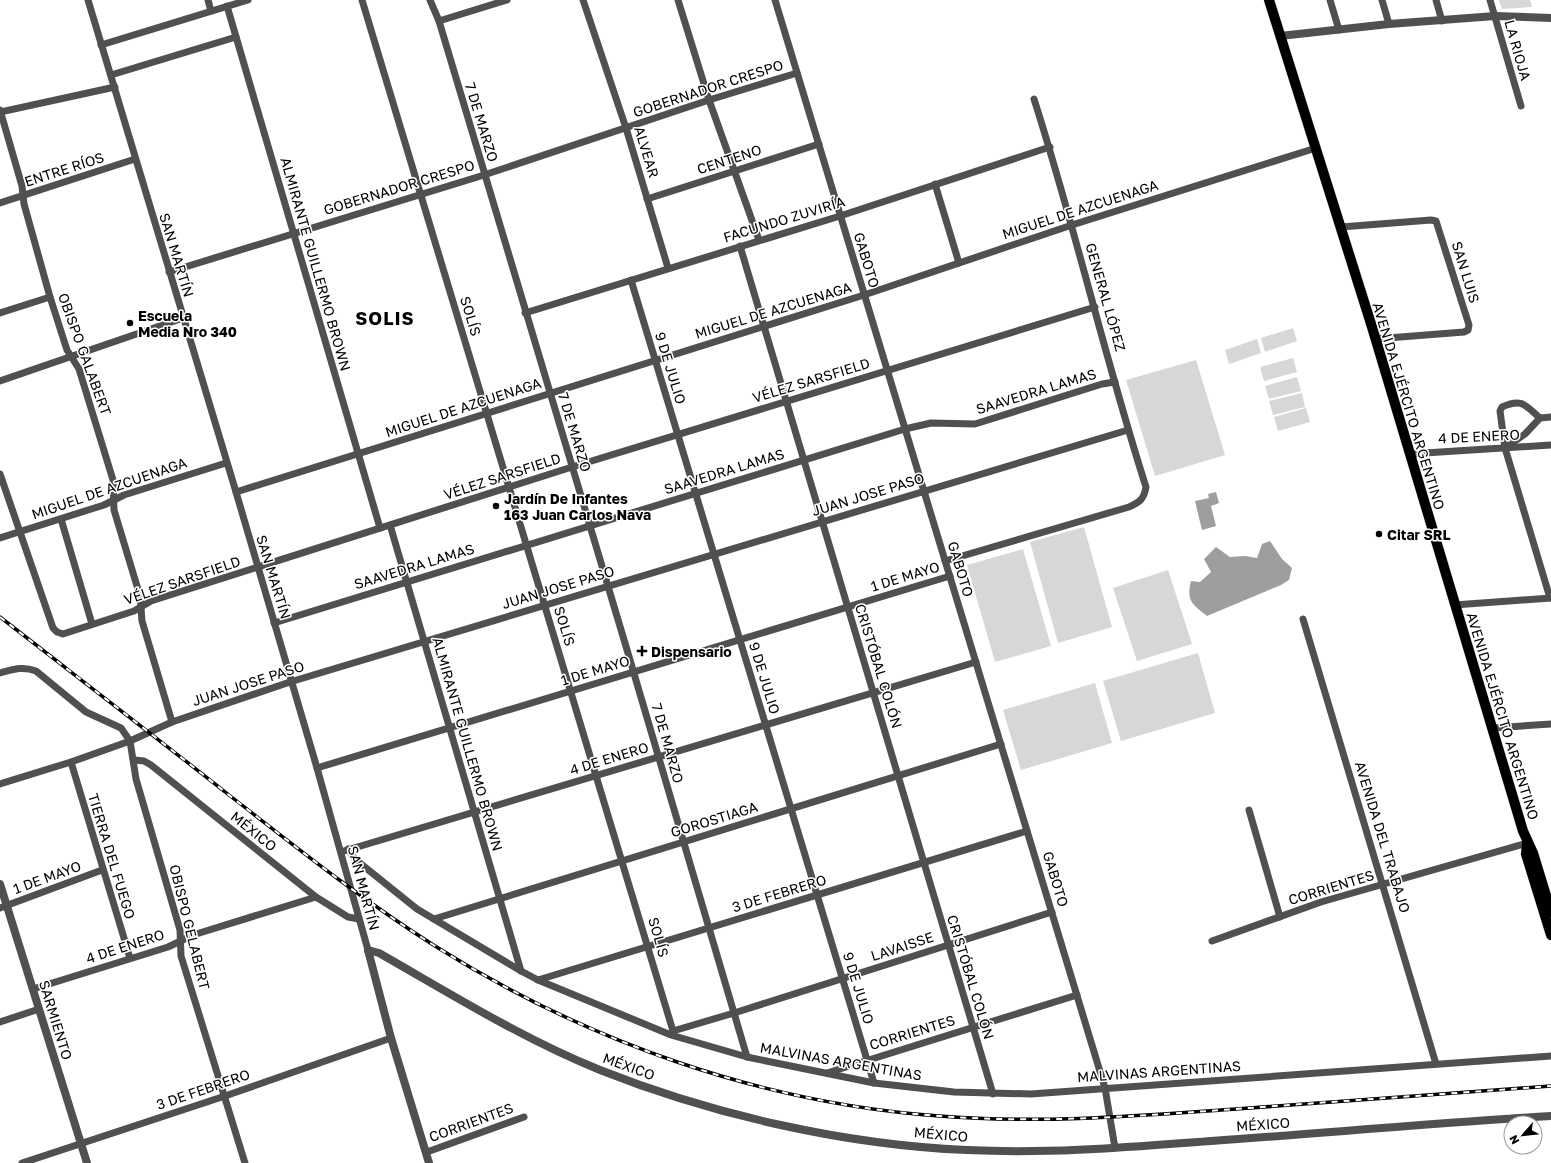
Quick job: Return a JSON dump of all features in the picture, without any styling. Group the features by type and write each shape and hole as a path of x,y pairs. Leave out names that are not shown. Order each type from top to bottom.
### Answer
{"main road":[{"name":"AVENIDA EJÉRCITO ARGENTINO","path":"1269,0 1341,227 1527,843 1533,853 1551,912"},
{"name":"AVENIDA EJÉRCITO ARGENTINO","path":"1527,843 1526,854 1551,935"}],"street":[{"name":"SAN MARTÍN","path":"88,0 115,87 168,272 236,492 256,568 274,623 290,682 344,850 359,919 391,1038 427,1152 429,1163"},
{"path":"208,0 211,11"},
{"path":"101,45 248,0"},
{"name":"SOLÍS","path":"362,0 648,945 672,1033"},
{"name":"7 DE MARZO","path":"430,0 439,21 549,393 609,585 746,1057"},
{"path":"439,21 507,0"},
{"name":"ALVEAR","path":"583,0 626,128 668,268"},
{"path":"678,0 710,100 759,240"},
{"name":"GABOTO","path":"775,0 1105,1088 1115,1148"},
{"path":"1330,0 1340,30"},
{"path":"1382,0 1389,24"},
{"path":"1436,0 1442,21"},
{"name":"LA RIOJA","path":"1490,0 1521,106"},
{"name":"ALMIRANTE GUILLERMO BROWN","path":"227,6 380,528"},
{"path":"1280,36 1389,24 1495,16 1551,18"},
{"path":"111,75 236,37"},
{"name":"GOBERNADOR CRESPO","path":"168,272 484,175 710,100 797,74"},
{"path":"0,111 115,87"},
{"name":"GENERAL LÓPEZ","path":"1034,98 1050,147 1096,307 1128,430 1146,487 1144,497 1139,502"},
{"name":"OBISPO GALABERT","path":"0,111 22,186 23,196 50,297 67,350 79,369 113,480 114,510 140,596 142,620 172,722"},
{"name":"CENTENO","path":"647,199 819,144"},
{"name":"FACUNDO ZUVIRÍA","path":"525,313 840,216 1050,147"},
{"name":"MIGUEL DE AZCUENAGA","path":"236,492 864,295 1072,225 1316,148"},
{"name":"ENTRE RÍOS","path":"0,202 23,196 135,159"},
{"path":"935,184 959,263"},
{"name":"SAN LUIS","path":"1341,227 1431,220 1436,221 1469,325 1468,330 1375,339"},
{"name":"CRISTÓBAL COLÓN","path":"740,246 993,1094"},
{"name":"9 DE JULIO","path":"631,280 874,1083"},
{"path":"0,313 50,297"},
{"name":"VÉLEZ SARSFIELD","path":"20,532 53,628 57,632 63,634 134,611 151,602 572,467 1096,307"},
{"path":"0,381 183,318"},
{"name":"SAAVEDRA LAMAS","path":"274,623 803,459 905,429 931,423 975,424 1102,384 1115,382"},
{"path":"1454,605 1551,598 1505,448 1500,417 1502,407 1518,402 1524,404 1540,418"},
{"path":"1505,448 1525,434 1540,418 1551,417"},
{"name":"JUAN JOSE PASO","path":"0,784 71,762 130,741 172,722 290,682 609,585 714,555 924,490 1128,430"},
{"name":"4 DE ENERO","path":"1409,454 1551,445"},
{"name":"MIGUEL DE AZCUENAGA","path":"0,538 104,505 124,495 226,463"},
{"path":"0,474 20,532"},
{"name":"1 DE MAYO","path":"945,561 1139,502"},
{"path":"61,519 92,624"},
{"name":"ALMIRANTE GUILLERMO BROWN","path":"390,525 521,971"},
{"name":"1 DE MAYO","path":"317,768 950,576"},
{"name":"AVENIDA DEL TRABAJO","path":"1303,619 1384,884 1436,1064"},
{"name":"4 DE ENERO","path":"344,850 976,662"},
{"path":"0,673 19,668 27,668 36,671 86,712 122,728 130,741"},
{"path":"1493,728 1551,724"},
{"name":"OBISPO GELABERT","path":"130,741 136,779 180,930 181,956 245,1163"},
{"name":"GOROSTIAGA","path":"434,919 1001,744"},
{"name":"MÉXICO","path":"134,760 144,761 151,766 316,897 348,917 359,919"},
{"name":"TIERRA DEL FUEGO","path":"71,762 102,870 130,958"},
{"path":"1249,810 1280,917"},
{"name":"3 DE FEBRERO","path":"538,980 648,945 709,928 1027,831"},
{"name":"CORRIENTES","path":"1212,941 1321,902 1396,882 1527,843"},
{"name":"MALVINAS ARGENTINAS","path":"344,850 417,909 538,980 672,1033 746,1057 874,1083 954,1092 993,1094 1052,1093 1551,1056"},
{"name":"1 DE MAYO","path":"3,907 102,870"},
{"name":"SARMIENTO","path":"0,884 3,907 33,989 87,1163"},
{"name":"4 DE ENERO","path":"33,989 168,947 193,935 316,897"},
{"name":"LAVAISSE","path":"672,1033 1052,912"},
{"name":"MÉXICO","path":"368,950 379,953 514,1029 568,1056 601,1070 695,1103 784,1126 873,1141 966,1150 1057,1151 1551,1116"},
{"name":"CORRIENTES","path":"825,1074 1077,995"},
{"path":"0,1022 39,1009"},
{"name":"3 DE FEBRERO","path":"22,1163 225,1096 391,1038"},
{"name":"CORRIENTES","path":"427,1152 524,1116"}],"shaded area":[{"path":"1499,0 1530,0 1532,7 1502,9"},
{"path":"1293,328 1297,341 1265,352 1261,338"},
{"path":"1257,339 1261,353 1229,364 1225,350"},
{"path":"1293,358 1297,372 1264,381 1260,367"},
{"path":"1196,360 1225,455 1155,476 1126,380"},
{"path":"1297,377 1301,391 1269,399 1265,386"},
{"path":"1302,393 1305,407 1273,415 1269,401"},
{"path":"1306,408 1310,422 1278,431 1274,417"},
{"path":"1216,492 1219,503 1211,506 1216,526 1202,530 1195,501 1209,498 1208,494"},
{"path":"1084,527 1112,627 1058,643 1030,542"},
{"path":"1270,541 1282,559 1292,568 1289,580 1281,585 1207,616 1194,605 1189,593 1191,581 1200,582 1211,572 1204,559 1216,547 1230,557 1245,556 1257,558 1262,544"},
{"path":"1023,549 1051,646 995,662 967,565"},
{"path":"1168,570 1192,644 1137,661 1113,588"},
{"path":"1198,653 1215,713 1121,741 1103,681"},
{"path":"1095,683 1112,743 1021,770 1003,710"}],"railway":[{"path":"0,617 330,873 381,910 435,946 493,980 552,1011 614,1038 676,1062 741,1082 806,1097 872,1109 939,1116 1013,1119 1088,1118 1162,1114 1551,1086"}],"place":[{"name":"Escuela Media Nro 340","path":"130,323"},
{"name":"Jardín De Infantes 163 Juan Carlos Nava","path":"496,506"},
{"name":"Citar SRL","path":"1379,534"},
{"name":"Dispensario","path":"642,651"}],"district":[{"name":"SOLIS","path":"385,318"}]}
